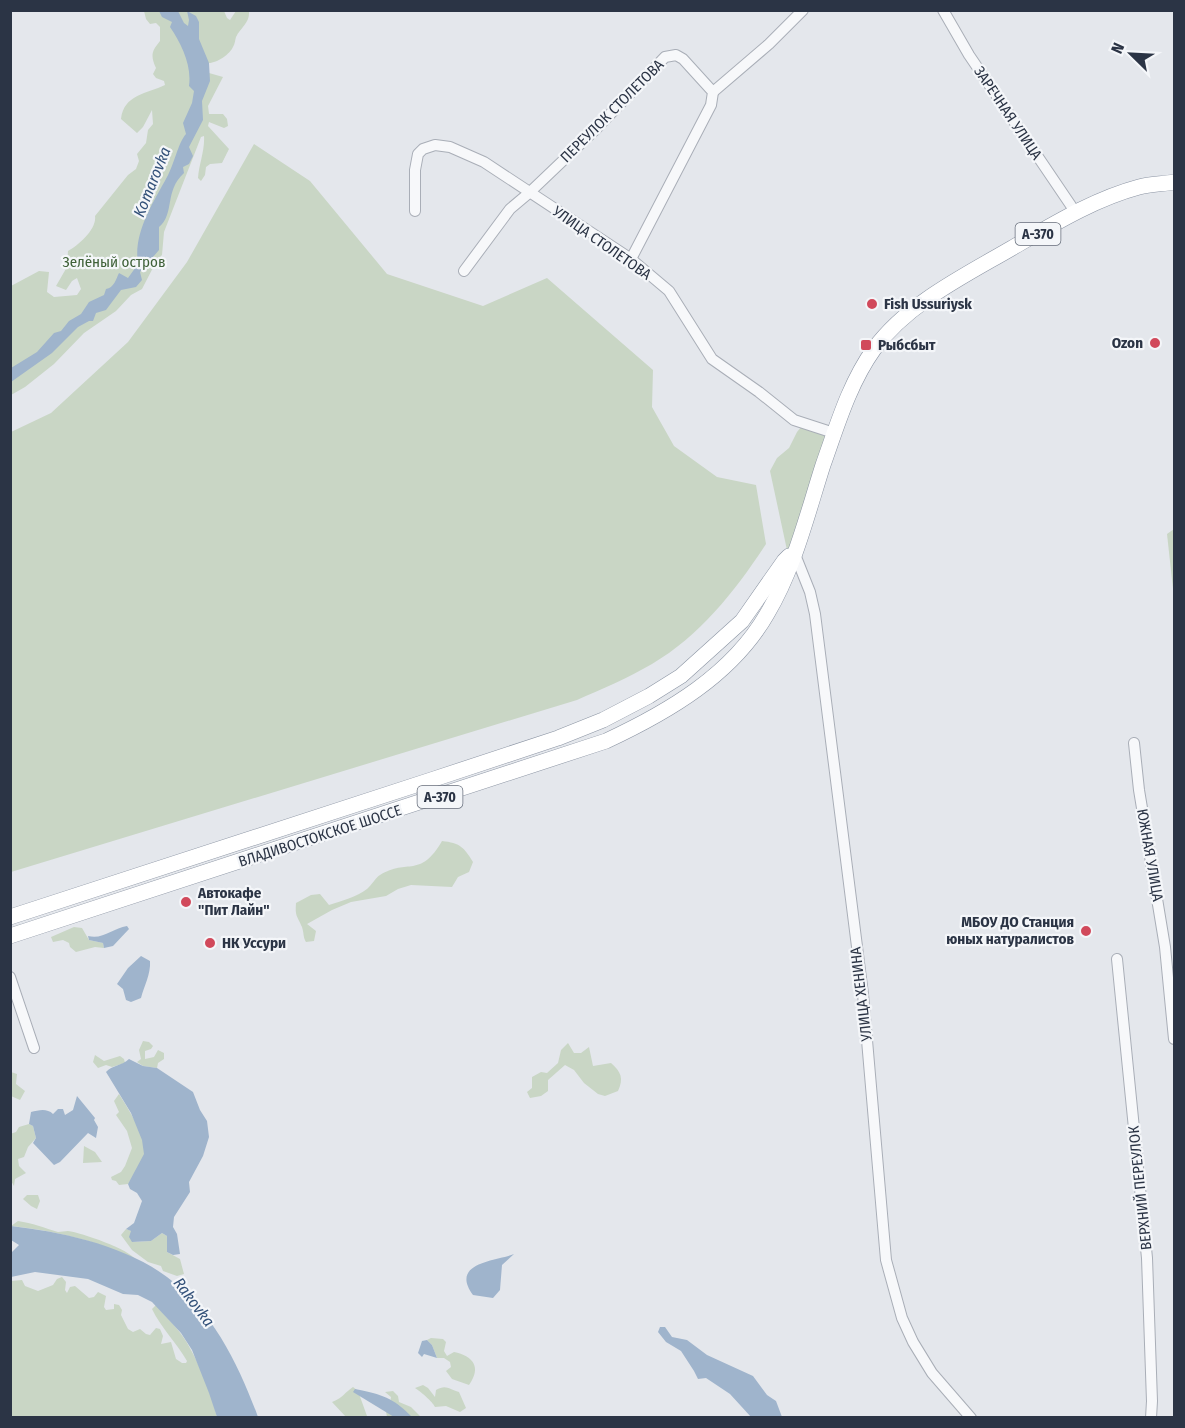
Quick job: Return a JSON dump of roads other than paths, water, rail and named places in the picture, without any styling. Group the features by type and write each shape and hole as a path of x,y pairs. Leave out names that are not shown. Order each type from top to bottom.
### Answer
{"highway":[{"name":"ВЛАДИВОСТОКСКОЕ ШОССЕ","path":"10,936 606,741 649,721 683,699 715,675 742,647 767,615 787,575 845,402 862,367 891,329 942,290 1076,213 1103,200 1140,187 1174,182"},
{"name":"ВЛАДИВОСТОКСКОЕ ШОССЕ","path":"10,917 442,777 603,720 681,676 742,621 784,561 794,552"},
{"path":"574,731 585,737 582,749"}],"street":[{"path":"631,259 703,123 711,105 713,92 769,44 803,10"},
{"name":"ЗАРЕЧНАЯ УЛИЦА","path":"943,10 969,55 1076,213"},
{"name":"ПЕРЕУЛОК СТОЛЕТОВА","path":"464,271 510,209 530,193 594,131 665,57 676,55 683,59 713,92"},
{"name":"УЛИЦА СТОЛЕТОВА","path":"415,210 418,154 423,149 435,145 450,147 475,158 631,259 669,291 712,359 794,420 834,433"},
{"name":"УЛИЦА ХЕНИНА","path":"794,552 810,592 815,614 863,994 886,1260 902,1318 914,1342 932,1373 971,1418"},
{"name":"ЮЖНАЯ УЛИЦА","path":"1134,743 1139,790 1165,947 1174,1039"},
{"name":"ВЕРХНИЙ ПЕРЕУЛОК","path":"1117,959 1147,1258 1151,1418"},
{"path":"10,977 34,1048"}],"water":[{"path":"159,11 178,11 188,26 187,11 196,16 199,22 199,39 209,63 210,81 202,101 203,120 189,147 193,156 189,164 183,167 184,173 174,187 167,216 159,227 159,250 140,272 142,280 136,287 121,290 106,310 96,313 93,321 78,327 52,353 11,382 11,368 37,352 54,333 61,331 69,321 81,314 89,302 104,295 119,273 128,278 138,264 137,252 141,230 186,134 183,123 192,103 194,91 189,86 189,70 185,55 170,27 172,22 162,17"},
{"path":"127,926 129,929 113,946 104,948 103,943 89,940 88,936 103,935"},
{"path":"141,956 150,961 149,971 141,998 131,1002 126,1000 123,989 117,984 128,968"},
{"path":"129,1059 143,1066 157,1068 193,1092 207,1121 209,1137 203,1156 189,1182 190,1192 174,1217 173,1227 177,1234 180,1254 173,1255 167,1252 167,1236 162,1233 151,1241 132,1242 129,1237 131,1231 126,1229 134,1223 142,1201 128,1184 144,1154 142,1140 131,1113 106,1072"},
{"path":"77,1096 95,1118 98,1127 96,1138 88,1133 60,1162 54,1165 33,1143 36,1138 33,1126 29,1124 31,1112 46,1110 53,1114 58,1109 63,1109 65,1115 73,1110"},
{"name":"Rakovka","path":"11,1226 71,1236 112,1248 132,1256 167,1277 198,1305 211,1322 233,1359 258,1417 217,1417 192,1350 181,1333 152,1302 138,1295 123,1294 88,1279 35,1272 11,1277 11,1253 19,1245 11,1240"},
{"path":"514,1254 502,1265 500,1290 493,1298 473,1295 467,1284 467,1276 471,1269 487,1261"},
{"path":"660,1327 665,1327 672,1337 687,1340 707,1355 753,1376 767,1395 776,1401 782,1417 751,1417 730,1394 706,1378 698,1379 681,1351 666,1342 658,1332"},
{"path":"427,1340 432,1345 437,1358 424,1354 422,1357 418,1353 422,1341"},
{"path":"355,1389 386,1398 399,1405 412,1417 394,1417 353,1392"}],"place":[{"name":"Fish Ussuriysk","path":"872,304"},
{"name":"Ozon","path":"1155,343"},
{"name":"Рыбсбыт","path":"866,345"},
{"name":"Автокафе \"Пит Лайн\"","path":"186,902"},
{"name":"МБОУ ДО Станция юных натуралистов","path":"1086,931"},
{"name":"НК Уссури","path":"210,943"}],"water label":[{"name":"Komarovka","path":"152,182"}],"park label":[{"name":"Зелёный остров","path":"114,262"}]}
